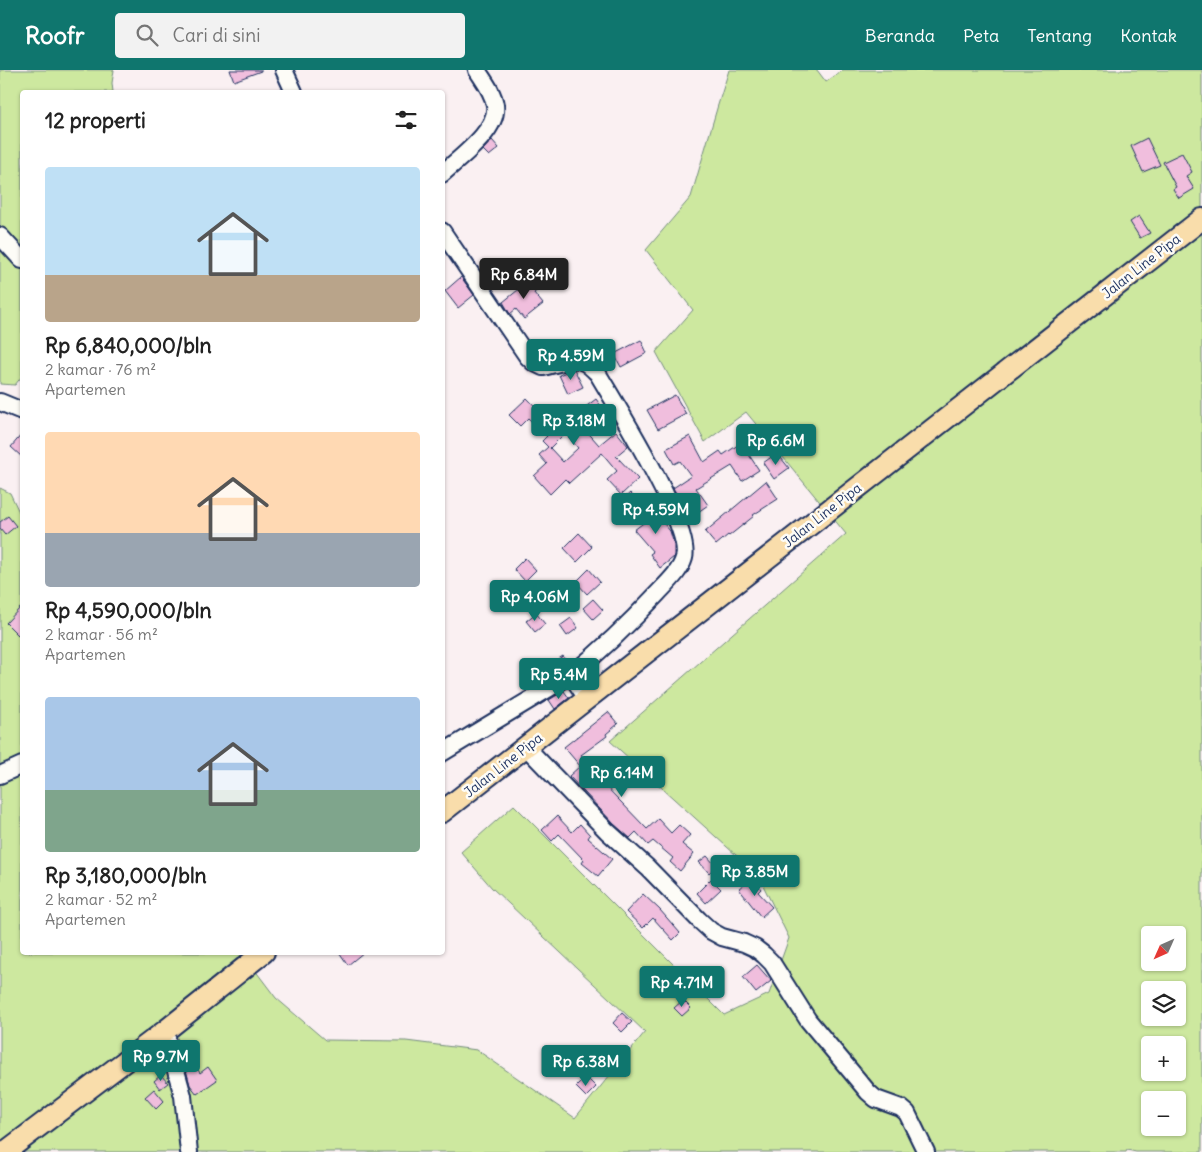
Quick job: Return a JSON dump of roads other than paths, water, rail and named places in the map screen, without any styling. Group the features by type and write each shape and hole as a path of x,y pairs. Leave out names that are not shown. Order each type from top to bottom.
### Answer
{"main road":[{"name":"Jalan Line Pipa","path":"445,807 588,700 926,433 1202,219"},
{"path":"5,1152 165,1031 260,955"}],"street":[{"path":"284,70 293,90"},
{"path":"445,171 479,139 490,126 494,117 495,106 491,93 477,70"},
{"path":"445,234 533,362 543,367 574,359 580,360 598,374 678,519 686,552 679,569 636,616 591,659 571,675 445,751"},
{"path":"0,236 20,258"},
{"path":"0,402 20,410"},
{"path":"571,675 588,700"},
{"path":"526,747 607,830 711,931 722,937 755,948 772,963 808,1020 868,1092 876,1099 901,1108 907,1113 926,1152"},
{"path":"0,775 20,767"},
{"path":"165,1031 183,1096 189,1152"}]}
